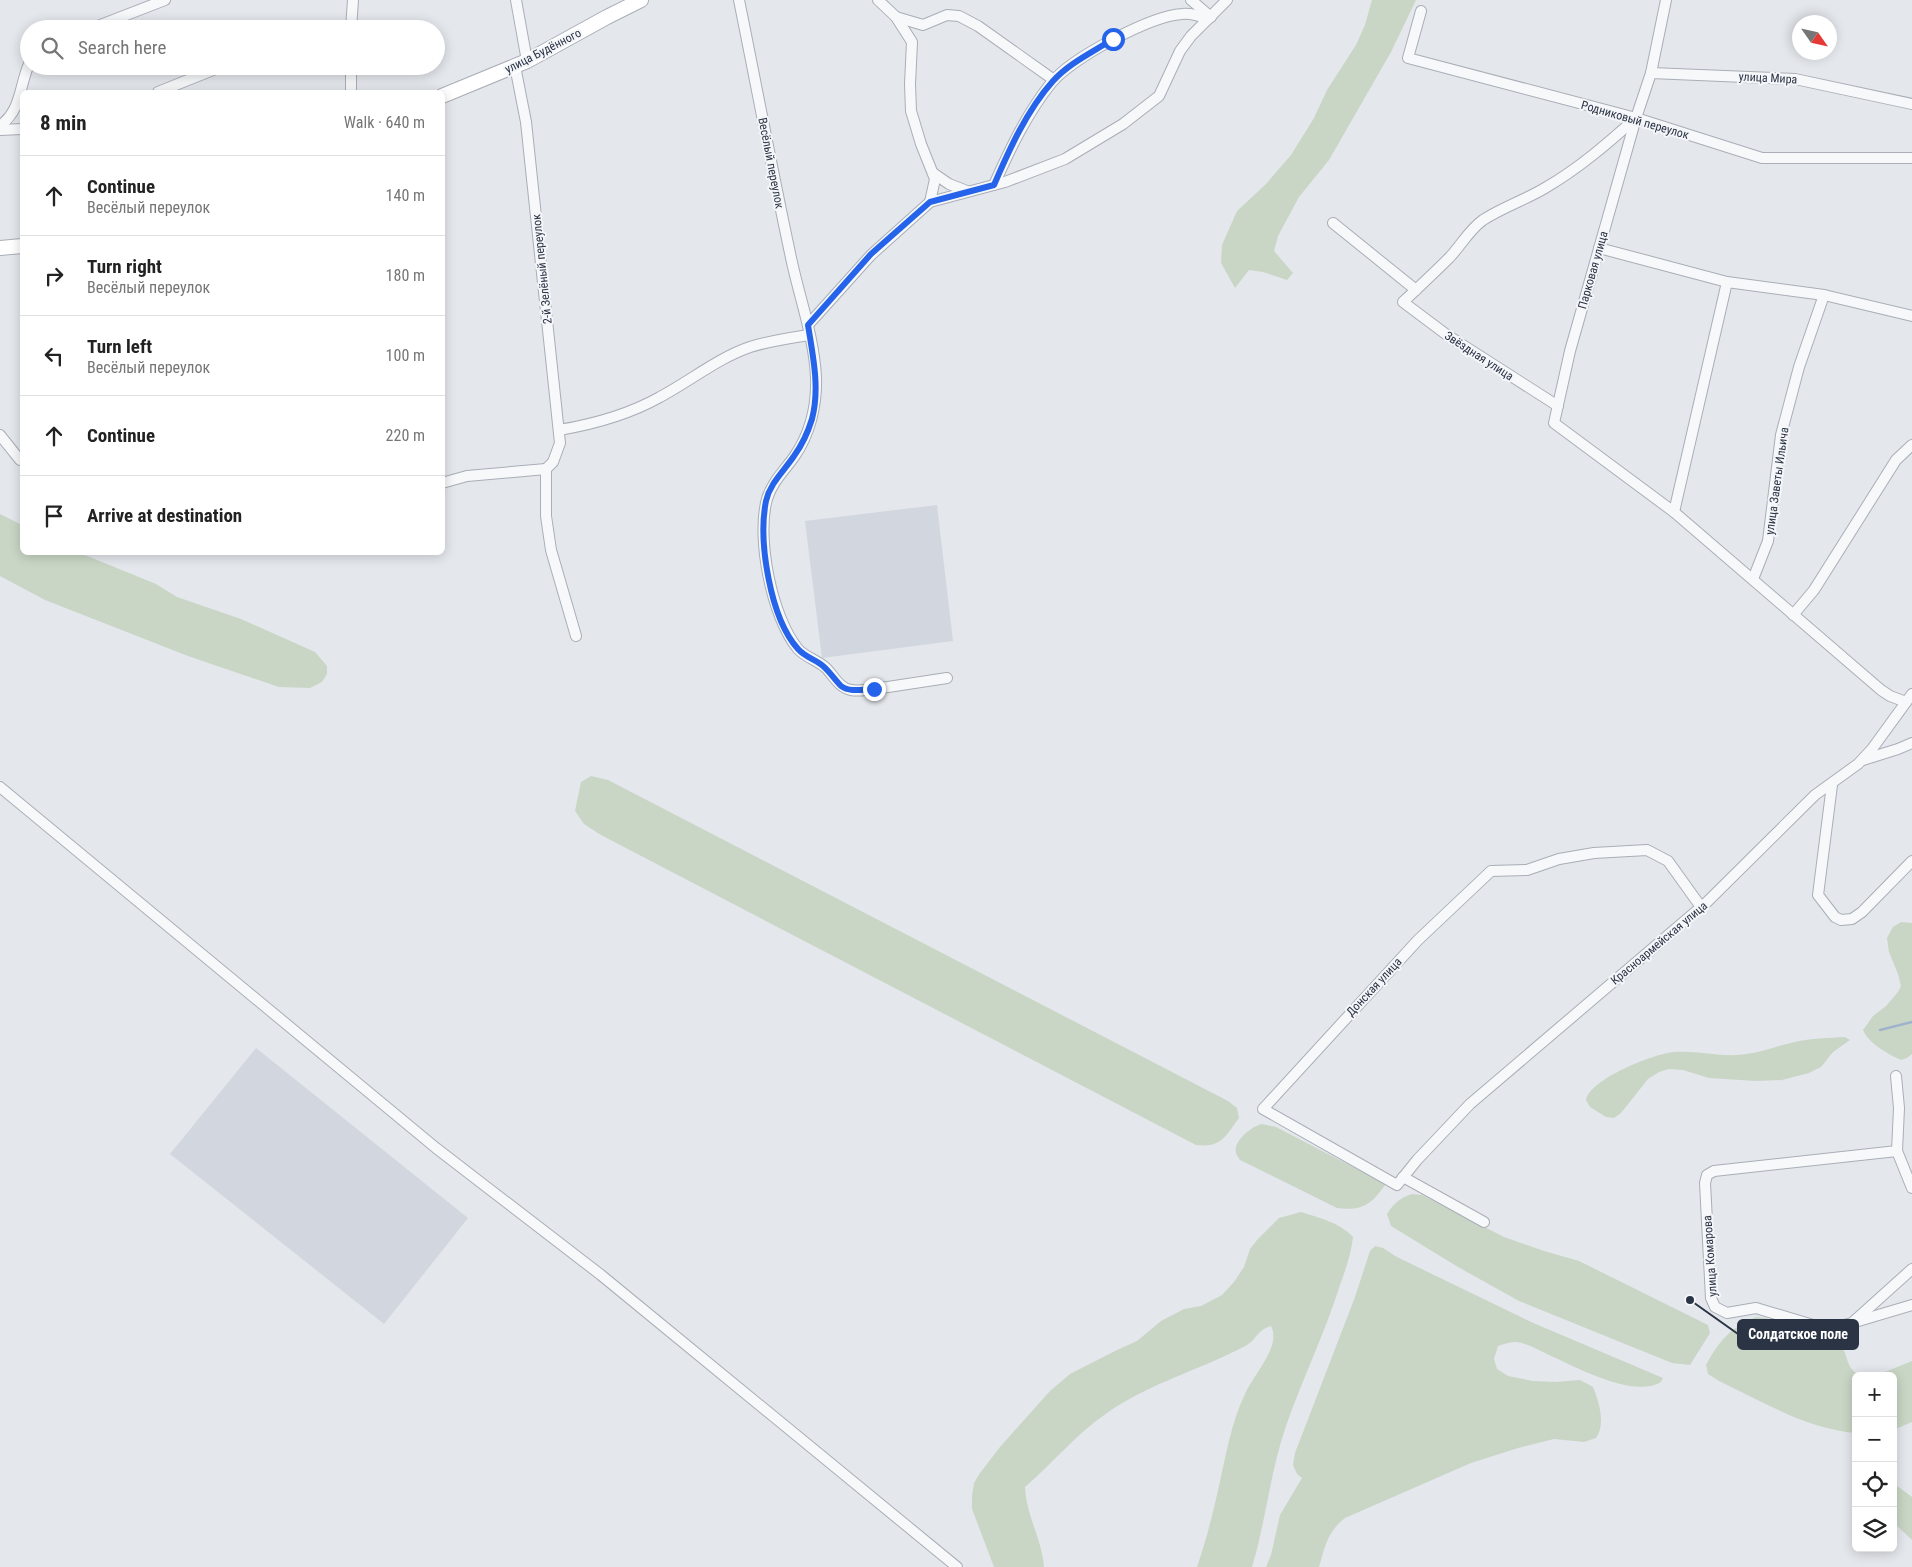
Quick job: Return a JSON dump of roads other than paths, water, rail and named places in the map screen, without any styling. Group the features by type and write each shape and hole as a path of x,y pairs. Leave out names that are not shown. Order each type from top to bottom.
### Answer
{"main road":[{"name":"улица Будённого","path":"445,95 521,63 607,16 641,0"},
{"path":"0,248 20,246"}],"street":[{"path":"113,20 165,0"},
{"path":"351,20 352,0"},
{"name":"2-й Зелёный переулок","path":"516,0 526,122 560,443 558,453 546,469"},
{"name":"Весёлый переулок","path":"739,0 794,274 809,330 816,376 815,401 812,419 806,436 793,458 774,483 766,502 764,554 770,587 779,616 798,649 824,667 842,687 851,690 874,689 947,678"},
{"path":"878,0 896,17 912,42 911,112 933,173 935,185 930,202"},
{"path":"1191,0 1209,18"},
{"path":"559,430 590,425 641,407 730,356 749,348 809,330 871,254 930,202 994,185 1065,159 1123,124 1159,96 1180,51 1191,36 1227,0"},
{"name":"Парковая улица","path":"1666,0 1651,73 1636,118 1570,351 1554,423 1674,512"},
{"name":"Родниковый переулок","path":"1421,11 1408,58 1636,118 1762,158 1912,158"},
{"path":"994,185 1027,119 1054,80 1075,63 1113,39 1144,24 1184,13 1209,18"},
{"path":"896,17 923,25 947,15 959,16 978,26 1054,80"},
{"name":"улица Мира","path":"1651,73 1795,79 1912,104"},
{"path":"22,90 26,75"},
{"path":"163,90 200,75"},
{"path":"351,75 351,90"},
{"path":"0,126 9,119 20,97"},
{"name":"Парковая улица","path":"1403,302 1451,256 1472,229 1482,221 1561,179 1596,154 1636,118"},
{"path":"0,130 20,128"},
{"path":"933,173 949,184 968,191"},
{"path":"1333,224 1416,290"},
{"path":"1599,248 1727,282 1824,295 1912,316"},
{"path":"1727,282 1674,512 1881,690 1890,696 1909,698"},
{"name":"улица Заветы Ильича","path":"1753,580 1768,541 1781,436 1799,367 1824,295"},
{"name":"Звёздная улица","path":"1403,302 1447,335 1558,406"},
{"path":"0,434 20,460"},
{"path":"1793,615 1814,590 1896,460 1912,445"},
{"path":"445,482 468,476 546,469 546,516 551,550 576,636"},
{"name":"Красноармейская улица","path":"1400,1181 1416,1160 1470,1104 1701,907 1815,795 1832,785 1862,760 1909,698"},
{"path":"1862,760 1912,743"},
{"path":"1832,785 1818,895 1835,917 1841,920 1852,919 1862,912 1912,861"},
{"path":"0,787 436,1148 601,1275 957,1567"},
{"name":"Донская улица","path":"1400,1181 1263,1109 1418,940 1491,871 1527,870 1559,860 1594,853 1647,850 1668,860 1701,907"},
{"path":"1896,1076 1899,1108 1897,1150 1912,1188"},
{"name":"улица Комарова","path":"1852,1323 1829,1327 1813,1325 1756,1308 1727,1313 1715,1307 1711,1298 1705,1183 1707,1175 1714,1171 1897,1150"},
{"path":"1400,1181 1484,1222"},
{"path":"1852,1323 1912,1268"},
{"path":"1852,1323 1912,1305"}],"waterway":[{"path":"1880,1030 1912,1022"}],"place":[{"name":"Солдатское поле","path":"1690,1300"}]}
